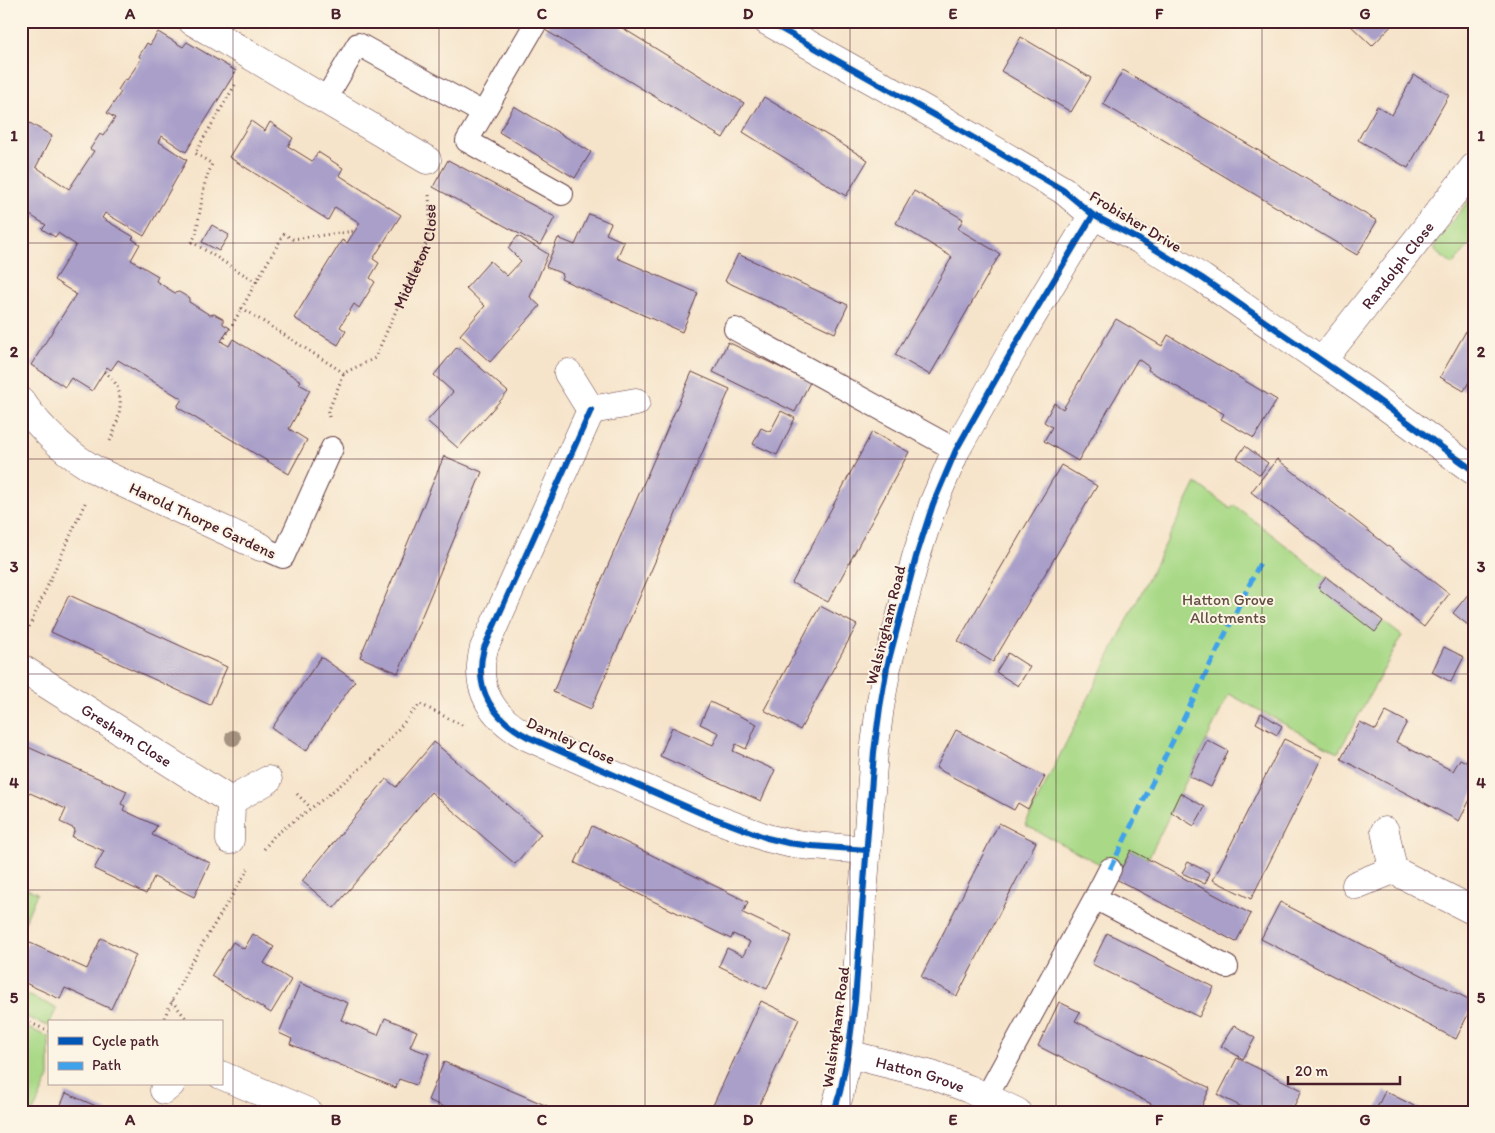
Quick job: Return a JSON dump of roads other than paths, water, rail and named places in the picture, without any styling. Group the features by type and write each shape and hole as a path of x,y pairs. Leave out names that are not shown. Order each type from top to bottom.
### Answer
{"street":[{"path":"192,21 427,160"},
{"name":"Frobisher Drive","path":"768,22 1063,190 1093,215 1140,240 1202,278 1370,394 1474,471"},
{"name":"Randolph Close","path":"1322,361 1474,167"},
{"name":"Walsingham Road","path":"834,1112 848,1054 855,1001 874,752 887,666 924,531 943,477 956,450 1031,318 1093,215"},
{"path":"568,373 591,410 636,402"},
{"name":"Harold Thorpe Gardens","path":"21,401 59,446 97,472 261,547"},
{"name":"Darnley Close","path":"591,410 484,648 480,672 486,696 496,713 513,729 528,737 738,828 788,843 867,850"},
{"name":"Gresham Close","path":"21,668 231,800"},
{"path":"230,840 231,800 268,780"},
{"path":"1385,831 1393,870"},
{"path":"1356,885 1393,870 1474,911"},
{"name":"Hatton Grove","path":"848,1054 932,1075 987,1096 1017,1112"},
{"path":"222,1075 308,1112"}],"lane":[{"path":"538,21 467,141 562,194"},
{"path":"325,100 358,44 483,113"},
{"path":"735,329 956,450"},
{"name":"Harold Thorpe Gardens","path":"261,547 283,557 332,448"},
{"path":"987,1096 1110,869"},
{"path":"1095,898 1227,967"}],"park label":[{"name":"Hatton Grove Allotments","path":"1228,608"}]}
